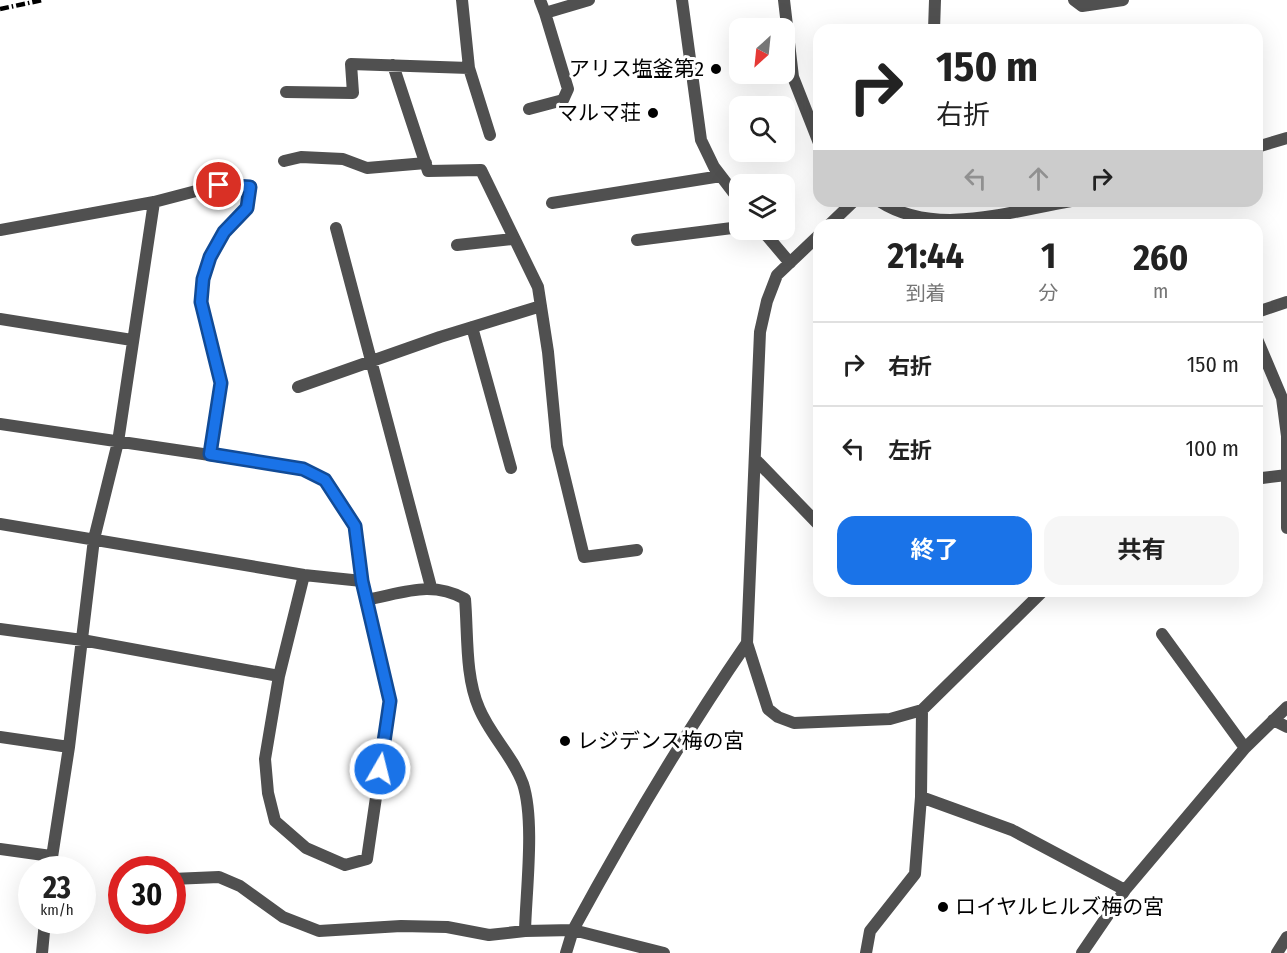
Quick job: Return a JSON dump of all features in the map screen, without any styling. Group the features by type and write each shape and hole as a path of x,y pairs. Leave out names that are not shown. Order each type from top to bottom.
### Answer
{"street":[{"path":"462,0 469,68 490,135"},
{"path":"529,109 563,100 568,89 540,0"},
{"path":"545,13 589,0"},
{"path":"682,0 700,140 729,187"},
{"path":"784,0 793,77 813,128"},
{"path":"934,0 934,24"},
{"path":"1074,0 1082,6 1123,0"},
{"path":"286,92 353,93 351,64 469,68"},
{"path":"393,65 428,171 481,170 513,239 531,268 541,306 557,446 584,557 637,550"},
{"path":"1263,145 1287,138"},
{"path":"284,161 301,157 343,159 367,168 426,163"},
{"path":"552,203 721,176"},
{"path":"0,230 154,202 219,185 250,187 247,208 224,232 210,257 203,279 201,302 221,383 210,454"},
{"path":"0,849 51,856 69,747 94,539 117,442 154,202"},
{"path":"835,219 848,207"},
{"path":"892,207 907,214 928,219"},
{"path":"975,219 1039,207"},
{"path":"336,228 431,587"},
{"path":"638,240 729,228"},
{"path":"457,245 513,239"},
{"path":"770,240 790,263"},
{"path":"813,241 777,275 767,301 760,332 747,643 768,709 778,717 794,723 890,719 922,710 1037,597"},
{"path":"1263,310 1287,302"},
{"path":"298,387 472,327 541,306"},
{"path":"0,319 132,340"},
{"path":"472,327 511,468"},
{"path":"1263,353 1282,398 1287,436 1287,528"},
{"path":"0,424 303,469 325,480 355,526 362,581 390,701 367,859 345,865 306,848 275,821 268,793 265,759 279,676 304,575"},
{"path":"755,459 813,519"},
{"path":"1263,477 1287,475"},
{"path":"0,524 304,575 362,581"},
{"path":"366,600 431,587 447,590 465,599 472,689 480,710 510,757 523,785 528,825 525,931"},
{"path":"0,629 82,640 279,676"},
{"path":"1162,634 1245,748"},
{"path":"566,953 573,930 642,804 704,705 747,643"},
{"path":"1082,953 1125,890 1245,748 1287,707"},
{"path":"866,953 870,931 915,874 921,797 922,710"},
{"path":"1273,720 1287,727"},
{"path":"0,737 69,747"},
{"path":"921,797 1012,831 1125,890"},
{"path":"186,878 219,877 240,886 283,917 319,931 401,926 447,927 489,935 525,931 573,930 664,953"},
{"path":"42,953 44,934"},
{"path":"1277,953 1287,937"}],"railway":[{"path":"0,9 43,0"}],"place":[{"name":"アリス塩釜第2","path":"716,69"},
{"name":"マルマ荘","path":"653,113"},
{"name":"レジデンス梅の宮","path":"565,741"},
{"name":"ロイヤルヒルズ梅の宮","path":"943,907"}],"route":[{"path":"219,185 250,187 247,208 224,232 210,257 203,279 201,302 221,383 218,415 210,454 303,469 316,474 325,480 355,526 362,581 390,701 380,769"}]}
